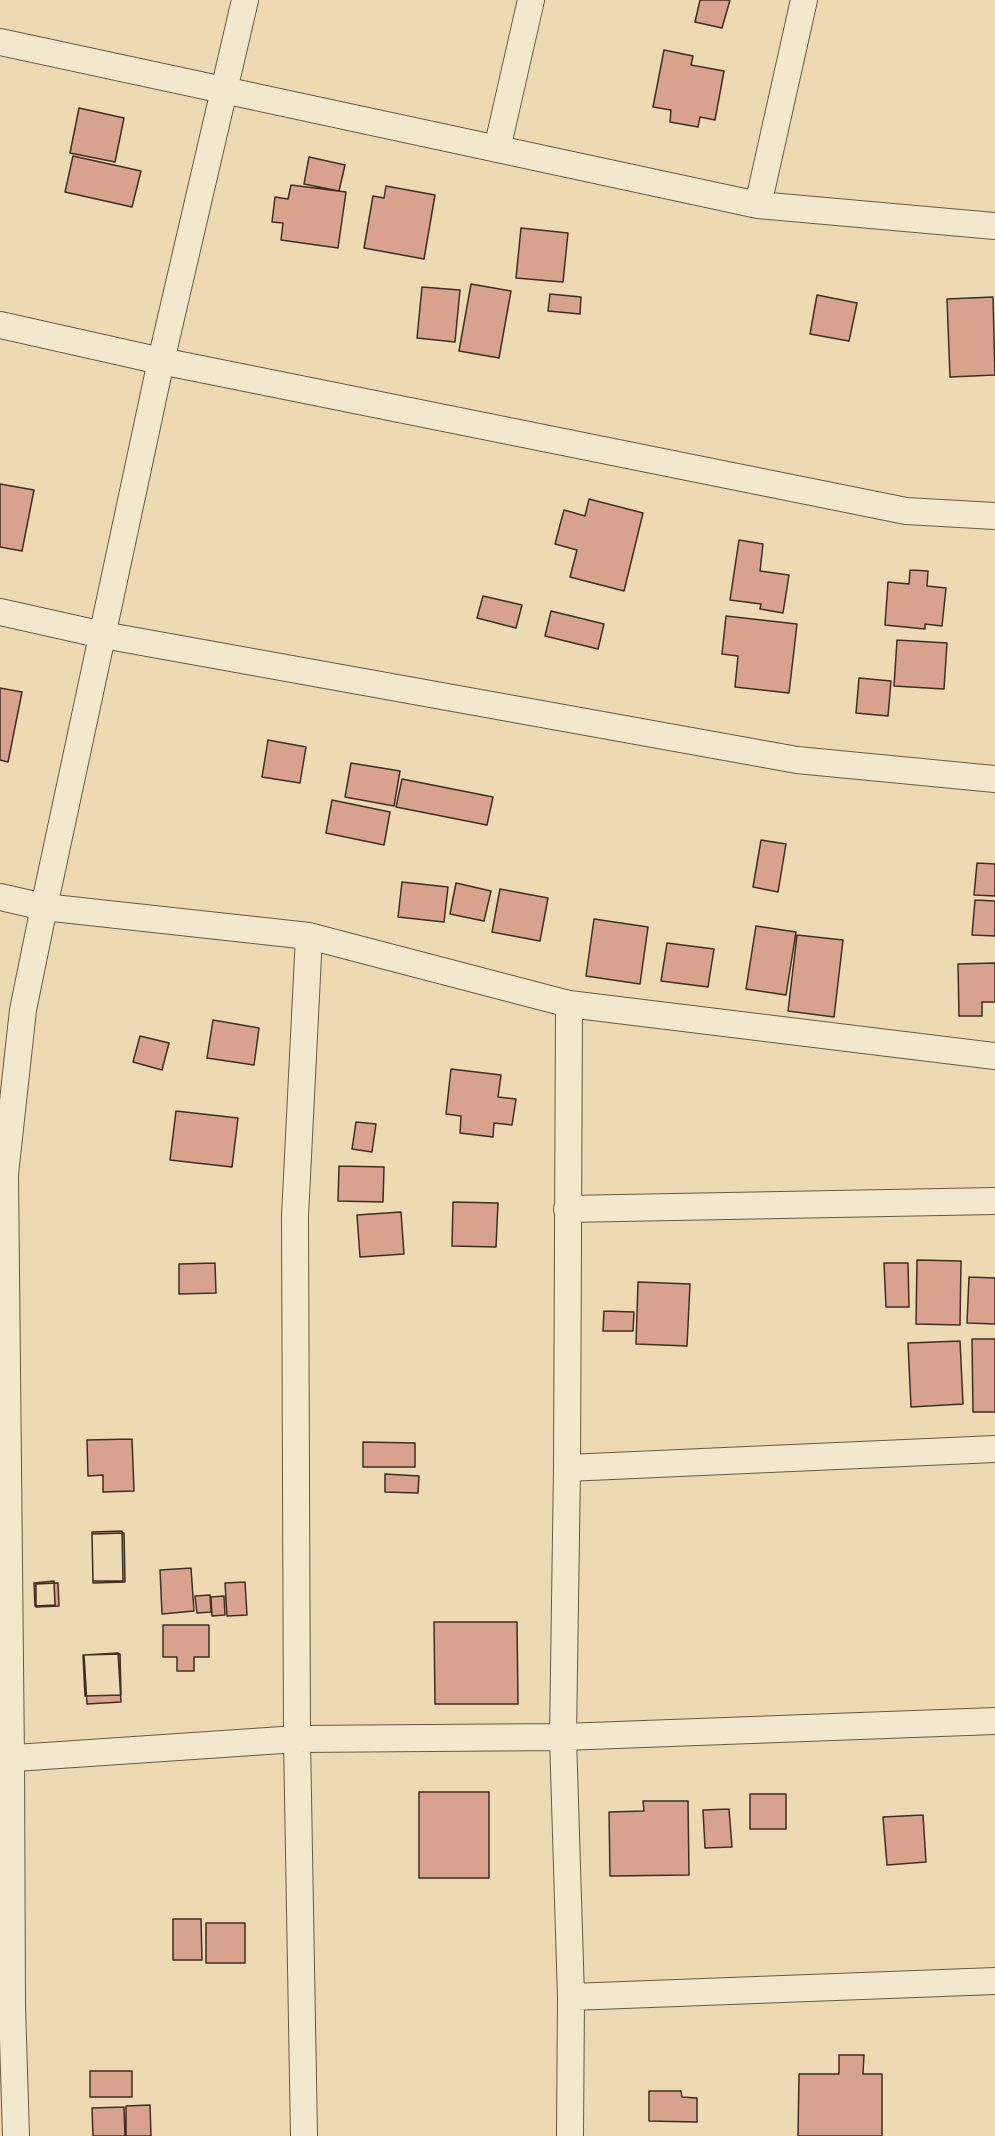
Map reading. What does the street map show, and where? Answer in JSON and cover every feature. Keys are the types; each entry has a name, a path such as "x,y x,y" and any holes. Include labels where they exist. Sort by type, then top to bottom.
{"street":[{"path":"16,2136 6,2006 3,1173 23,1010 44,907 161,361 245,0"},
{"path":"497,149 531,0"},
{"path":"758,204 804,0"},
{"path":"0,42 758,204 995,226"},
{"path":"0,326 161,361 906,511 995,516"},
{"path":"0,612 103,634 797,760 995,779"},
{"path":"0,897 44,907 309,936 569,1004 995,1056"},
{"path":"304,2136 297,1739 295,1216 309,936"},
{"path":"569,1004 567,1468 562,1737 571,1997 570,2136"},
{"path":"567,1209 995,1201"},
{"path":"567,1468 995,1449"},
{"path":"6,1759 297,1739 562,1737 995,1721"},
{"path":"571,1997 995,1981"}],"building":[{"path":"700,0 730,0 722,28 695,22"},
{"path":"664,50 693,56 691,65 724,71 715,120 700,117 698,127 670,122 671,110 653,107"},
{"path":"79,108 124,118 115,162 70,153"},
{"path":"73,156 141,171 132,207 65,192"},
{"path":"309,157 345,165 339,191 304,184"},
{"path":"291,185 346,192 338,248 281,240 283,223 272,222 275,197 288,199"},
{"path":"386,186 435,195 424,259 364,248 373,196 384,198"},
{"path":"521,228 568,233 563,282 516,278"},
{"path":"471,284 511,291 499,358 459,351"},
{"path":"422,287 460,290 455,342 417,338"},
{"path":"550,294 581,297 580,314 548,311"},
{"path":"817,295 857,303 849,341 810,334"},
{"path":"993,297 995,375 950,377 947,299"},
{"path":"0,484 34,490 22,551 0,547"},
{"path":"589,499 643,513 624,591 570,577 577,550 555,544 564,510 585,516"},
{"path":"739,540 763,544 760,571 789,575 783,613 760,609 761,604 730,600"},
{"path":"910,570 928,571 927,586 946,588 942,626 925,624 925,629 885,625 888,582 909,584"},
{"path":"483,596 522,605 516,628 477,618"},
{"path":"551,611 604,624 598,649 545,636"},
{"path":"726,616 797,624 789,693 735,687 738,656 722,654"},
{"path":"897,640 947,643 944,689 894,686"},
{"path":"859,678 891,681 888,716 856,713"},
{"path":"0,688 22,692 8,762 0,760"},
{"path":"268,740 306,747 300,783 262,777"},
{"path":"351,763 400,771 394,806 345,797"},
{"path":"402,779 493,797 487,825 396,807"},
{"path":"332,800 390,812 384,845 326,833"},
{"path":"761,840 786,844 778,892 753,887"},
{"path":"977,863 995,864 995,896 974,895"},
{"path":"402,882 448,887 444,922 398,917"},
{"path":"456,883 491,891 484,921 450,914"},
{"path":"500,889 548,898 540,941 492,932"},
{"path":"975,900 995,901 995,936 972,935"},
{"path":"594,919 648,927 640,984 586,976"},
{"path":"756,926 796,932 786,995 746,989"},
{"path":"797,935 843,940 834,1017 788,1011"},
{"path":"667,943 714,949 708,987 661,981"},
{"path":"995,963 995,1002 982,1002 982,1016 959,1016 958,964"},
{"path":"213,1020 259,1028 254,1065 207,1058"},
{"path":"140,1036 169,1043 162,1070 133,1062"},
{"path":"451,1069 501,1075 498,1097 516,1099 512,1125 494,1123 493,1137 460,1133 461,1116 446,1114"},
{"path":"176,1111 238,1118 232,1167 170,1160"},
{"path":"356,1122 376,1124 372,1152 352,1149"},
{"path":"339,1166 384,1167 383,1202 338,1201"},
{"path":"453,1202 498,1203 496,1247 452,1246"},
{"path":"401,1212 404,1254 360,1257 357,1215"},
{"path":"917,1260 961,1261 960,1325 916,1324"},
{"path":"215,1263 216,1293 179,1294 179,1264"},
{"path":"884,1263 908,1263 909,1307 886,1307"},
{"path":"969,1277 995,1278 995,1324 967,1323"},
{"path":"638,1282 690,1284 687,1346 636,1344"},
{"path":"604,1311 634,1312 633,1331 603,1331"},
{"path":"972,1339 995,1339 995,1412 973,1412"},
{"path":"960,1341 963,1404 911,1407 908,1343"},
{"path":"132,1439 134,1491 103,1492 103,1475 88,1476 87,1440"},
{"path":"363,1442 415,1443 415,1467 363,1467"},
{"path":"385,1474 419,1476 418,1493 385,1492"},
{"path":"122,1531 123,1581 93,1581 92,1532"},
{"path":"124,1533 125,1582 93,1583 92,1534"},
{"path":"191,1568 194,1611 162,1614 160,1570"},
{"path":"54,1581 55,1605 35,1606 34,1583"},
{"path":"245,1582 247,1615 227,1616 225,1583"},
{"path":"58,1583 59,1606 36,1607 36,1584"},
{"path":"210,1595 211,1612 197,1613 195,1596"},
{"path":"224,1596 225,1615 212,1616 211,1597"},
{"path":"434,1622 517,1622 518,1704 435,1704"},
{"path":"163,1625 209,1625 209,1657 194,1657 194,1671 177,1671 177,1657 163,1657"},
{"path":"118,1653 121,1702 87,1704 84,1655"},
{"path":"120,1654 121,1695 85,1696 83,1655"},
{"path":"419,1792 489,1792 489,1878 419,1878"},
{"path":"750,1794 786,1794 786,1829 750,1829"},
{"path":"643,1801 688,1801 689,1875 610,1876 609,1812 644,1811"},
{"path":"729,1809 732,1847 705,1848 703,1810"},
{"path":"923,1815 926,1862 887,1865 883,1817"},
{"path":"173,1919 201,1919 202,1960 173,1960"},
{"path":"206,1923 245,1923 245,1963 206,1963"},
{"path":"839,2055 864,2055 863,2074 882,2074 882,2136 798,2136 799,2074 839,2074"},
{"path":"90,2071 132,2071 132,2097 90,2097"},
{"path":"649,2091 681,2091 682,2097 697,2098 697,2122 649,2121"},
{"path":"150,2105 151,2136 126,2136 126,2106"},
{"path":"124,2107 125,2136 93,2136 92,2108"}]}
